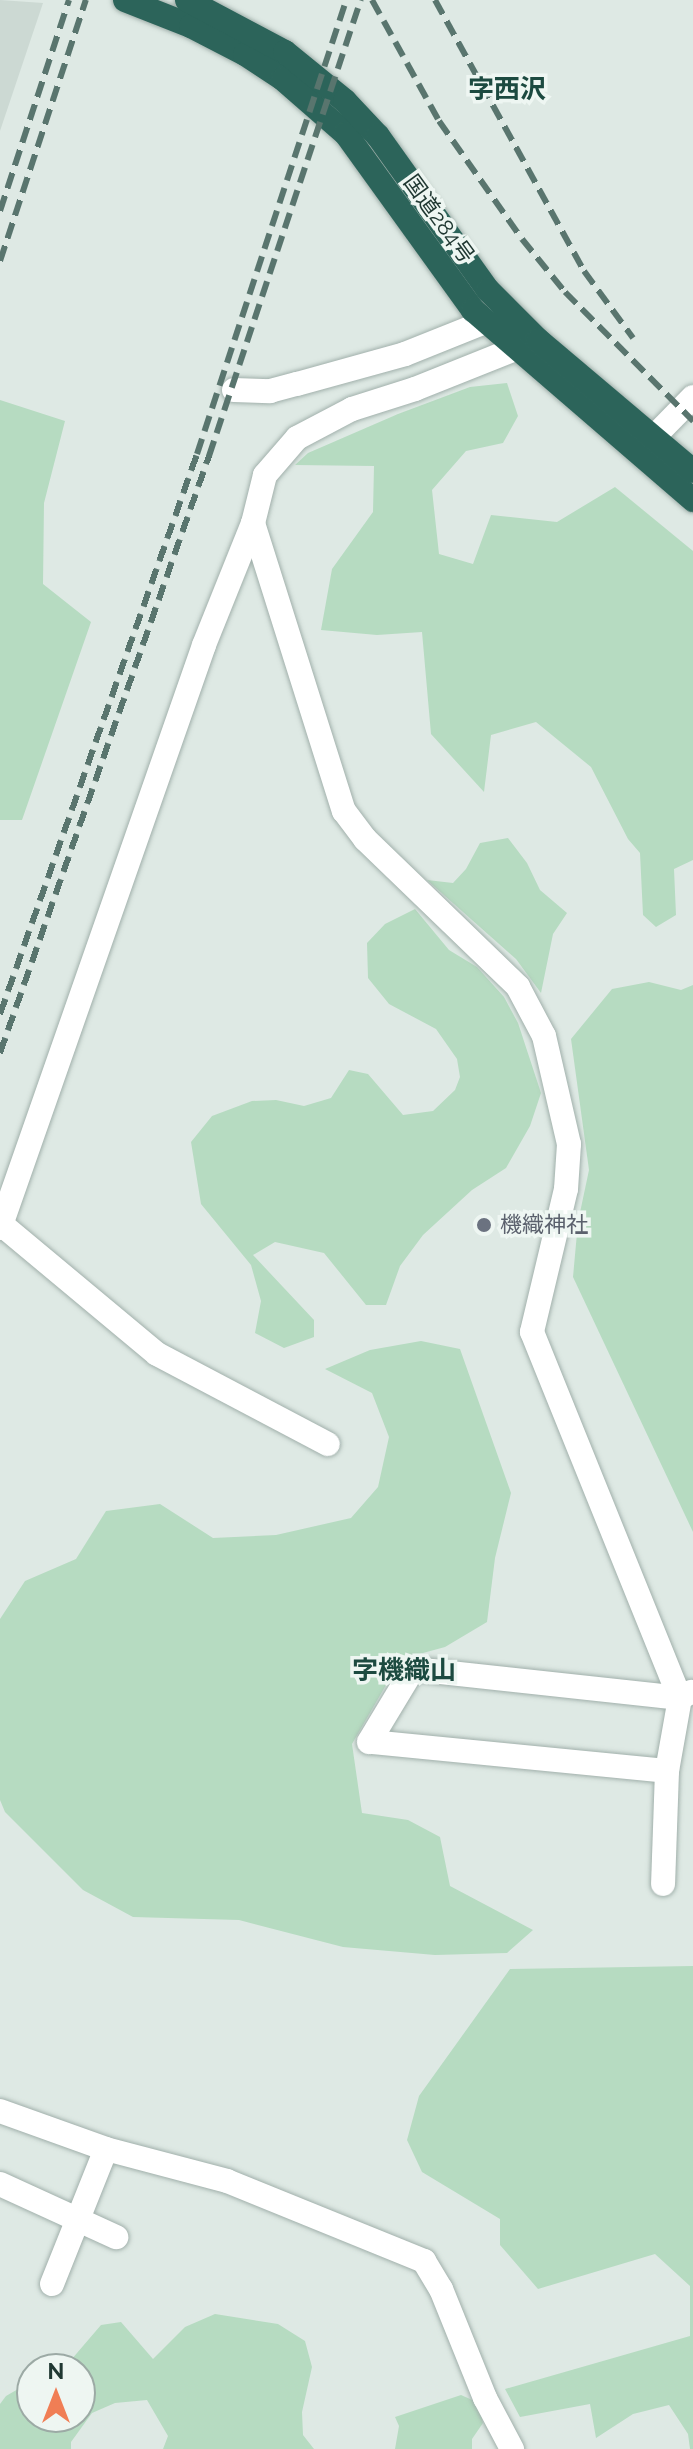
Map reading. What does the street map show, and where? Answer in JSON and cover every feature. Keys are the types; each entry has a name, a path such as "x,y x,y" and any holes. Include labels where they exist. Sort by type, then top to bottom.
{"highway":[{"name":"国道284号","path":"125,0 191,26 245,54 283,79 346,134 485,322 594,411 693,471"},
{"name":"国道284号","path":"187,0 285,52 345,101 378,136 488,290 646,445 693,500"}],"street":[{"path":"234,390 270,391 405,354 511,312"},
{"path":"328,1444 157,1354 1,1226 204,645 253,523 265,475 297,438 352,409 538,340"},
{"path":"646,445 693,397"},
{"path":"253,523 344,811 365,839 518,987 544,1036 569,1144 566,1189 532,1332 686,1694 667,1771 663,1884"},
{"path":"667,1771 369,1742 413,1669 686,1694"},
{"path":"0,2111 106,2149 227,2181 424,2261 441,2289 485,2398 512,2449"},
{"path":"52,2284 106,2149"},
{"path":"0,2184 116,2237"}],"shaded area":[{"path":"0,0 43,3 0,131"}],"green space":[{"path":"507,383 518,416 503,443 466,451 432,490 439,554 473,564 491,515 557,522 615,487 693,551 693,860 674,869 676,915 656,927 643,915 640,853 628,839 591,767 536,722 491,735 484,792 431,734 422,632 377,635 321,630 332,569 373,512 374,466 295,465 308,453 398,414 470,387"},
{"path":"0,400 65,421 44,503 43,584 91,622 22,820 0,820"},
{"path":"508,838 527,863 540,890 567,913 553,934 541,993 516,959 427,880 453,883 466,869 480,843"},
{"path":"415,909 449,950 477,967 504,997 518,1023 541,1093 530,1126 506,1168 472,1190 423,1235 400,1266 386,1305 366,1305 324,1253 275,1242 253,1255 314,1320 314,1337 284,1348 255,1333 261,1301 251,1265 201,1204 191,1142 212,1116 252,1101 276,1100 304,1106 331,1098 349,1070 368,1074 403,1115 433,1111 455,1090 460,1077 457,1059 436,1029 389,1004 368,978 367,943 385,924"},
{"path":"649,982 681,990 693,985 693,1532 573,1277 578,1222 589,1170 571,1039 612,989"},
{"path":"421,1341 460,1349 511,1493 495,1558 487,1622 445,1647 401,1659 352,1744 362,1813 408,1820 440,1837 450,1886 533,1930 507,1953 435,1955 343,1947 239,1920 133,1917 83,1890 5,1812 0,1800 0,1619 25,1581 76,1559 106,1511 160,1504 213,1538 276,1535 351,1518 378,1487 389,1437 372,1393 325,1369 370,1350"},
{"path":"693,1966 693,2449 690,2449 688,2434 669,2405 633,2414 596,2438 590,2404 520,2417 505,2389 690,2336 690,2286 655,2254 538,2289 500,2245 500,2219 422,2172 407,2140 419,2096 510,1969"},
{"path":"215,2314 278,2324 305,2341 312,2367 302,2412 303,2435 314,2449 163,2449 168,2436 147,2400 115,2403 96,2411 96,2353 77,2353 101,2325 121,2322 153,2359 185,2327"},
{"path":"16,2390 16,2433 78,2433 71,2442 71,2449 0,2449 0,2404"},
{"path":"461,2395 479,2403 483,2423 472,2439 472,2449 395,2449 399,2426 395,2417"}],"railway":[{"path":"0,211 69,0"},
{"path":"0,261 86,0"},
{"path":"0,1014 197,454 346,0"},
{"path":"0,1053 209,456 361,0"},
{"path":"372,0 439,121 522,239 565,292 693,421"},
{"path":"435,0 584,271 633,338"}],"place":[{"name":"機織神社","path":"484,1225"}],"district":[{"name":"字西沢","path":"507,90"},
{"name":"字機織山","path":"404,1671"}]}
